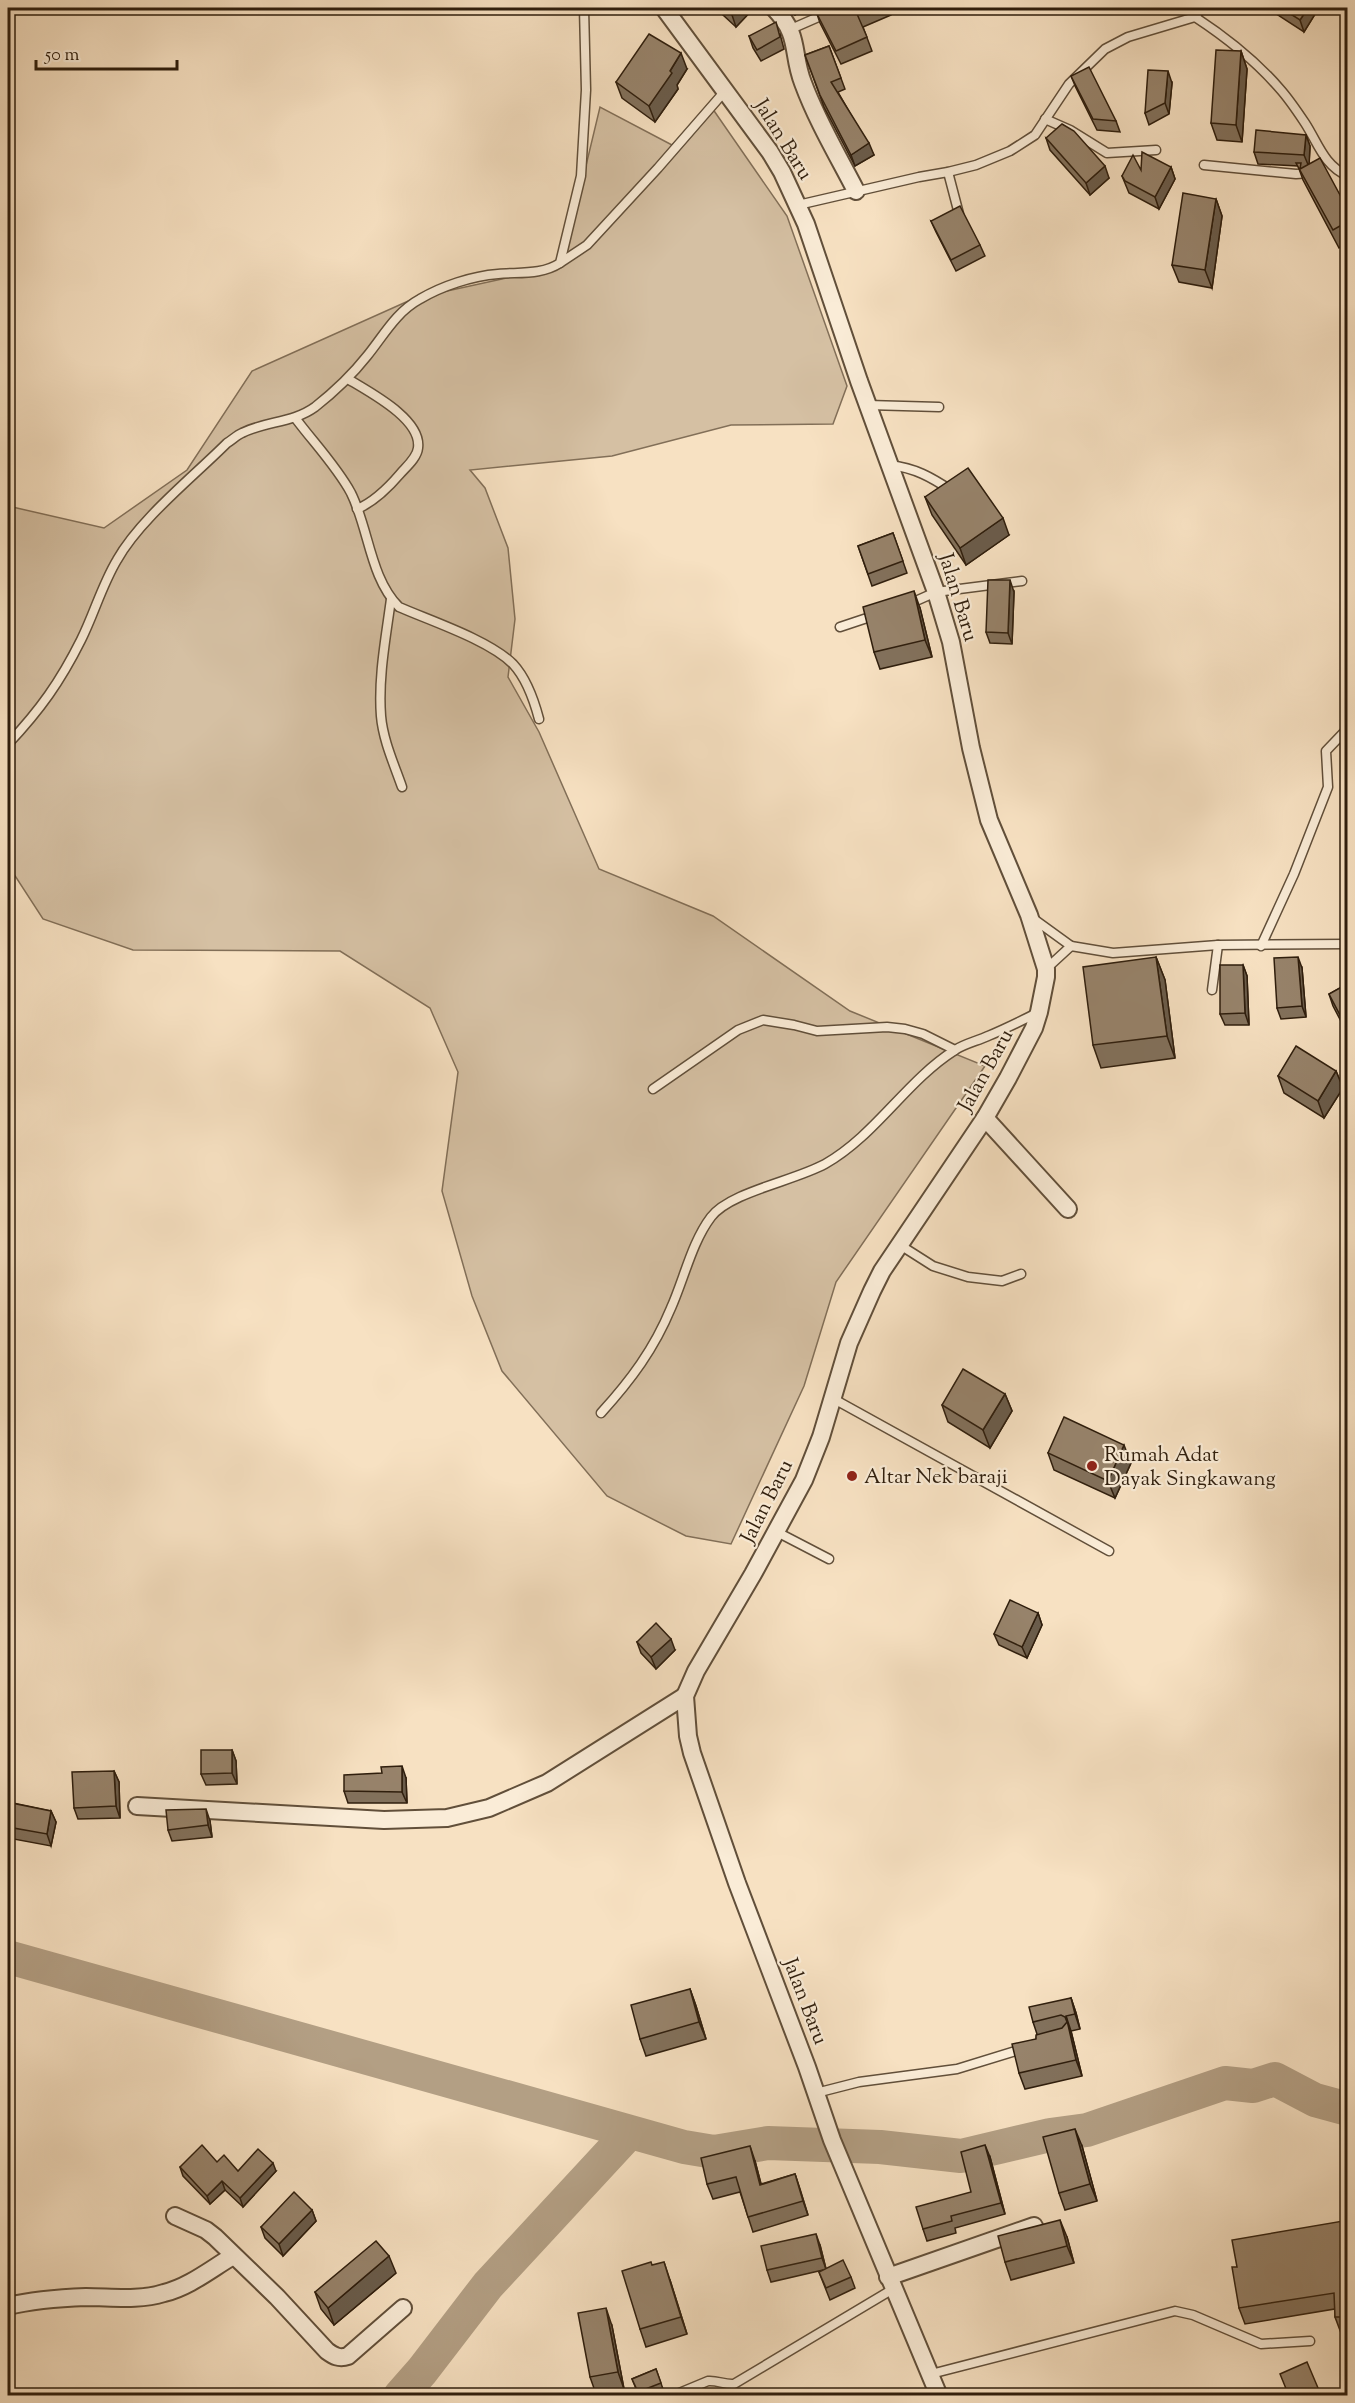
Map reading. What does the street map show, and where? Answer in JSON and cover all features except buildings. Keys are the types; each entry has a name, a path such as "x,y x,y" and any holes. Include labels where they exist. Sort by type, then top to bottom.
{"street":[{"name":"Jalan Baru","path":"664,8 770,152 798,205 936,592 953,653 971,748 989,820 1029,915 1046,969 1040,1012 1025,1046 985,1118 882,1271 861,1314 821,1437 804,1480 777,1532 703,1657 686,1695 688,1736 692,1753 738,1883 835,2146 939,2396"},
{"path":"774,8 791,29 803,85 856,191"},
{"path":"985,1118 1068,1209"},
{"path":"137,1806 384,1820 447,1818 489,1808 547,1783 686,1695"},
{"path":"174,2216 206,2230 277,2297 327,2351 335,2356 342,2358 348,2356 403,2308"},
{"path":"891,2283 1034,2226"},
{"path":"8,2306 30,2301 84,2297 139,2299 166,2293 188,2283 233,2256"}],"lane":[{"path":"561,263 581,176 586,90 584,8"},
{"path":"791,29 839,8"},
{"path":"798,205 976,165 1010,151 1035,135 1069,84 1105,49 1128,37 1195,17 1201,8"},
{"path":"1195,17 1238,47 1263,69 1289,100 1330,164 1347,176"},
{"path":"8,744 36,715 49,697 81,639 117,560 143,526 227,443 242,433 283,420 296,419 313,408 348,379 396,317 419,299 449,286 476,278 551,270 587,246 725,91"},
{"path":"1045,119 1070,130 1107,153 1156,150"},
{"path":"1204,165 1296,174 1315,173 1330,164"},
{"path":"948,172 959,214"},
{"path":"348,379 383,401 410,422 417,436 418,448 414,458 391,484 368,505 357,509"},
{"path":"868,405 939,407"},
{"path":"296,419 345,484 357,509 380,576 392,599 399,607 482,644 505,657 524,680 539,719"},
{"path":"890,465 911,468 952,491"},
{"path":"900,607 936,592 1022,581"},
{"path":"392,599 383,661 381,716 385,740 402,787"},
{"path":"840,627 890,610"},
{"path":"1261,946 1294,874 1328,787 1326,751 1347,728"},
{"path":"1029,915 1071,946 1113,953 1218,945 1347,944"},
{"path":"1212,990 1218,945"},
{"path":"1046,969 1071,946"},
{"path":"601,1413 633,1377 654,1345 699,1239 710,1218 718,1209 730,1200 805,1174 827,1163 861,1138 926,1074 955,1050 1040,1012"},
{"path":"653,1089 738,1030 763,1020 817,1031 887,1027 905,1029 923,1034 955,1050"},
{"path":"900,1245 933,1266 968,1277 1002,1281 1021,1274"},
{"path":"832,1398 1109,1551"},
{"path":"777,1532 830,1559"},
{"path":"816,2093 859,2082 957,2069 1035,2045"},
{"path":"672,2396 708,2381 714,2380 725,2385 734,2384 891,2283"},
{"path":"931,2374 1175,2311 1193,2315 1261,2344 1310,2341"}],"shaded area":[{"path":"710,105 787,216 847,386 833,424 731,425 612,456 470,470 485,488 508,548 515,619 508,677 539,732 599,869 713,916 850,1011 985,1066 836,1282 804,1386 731,1544 686,1536 607,1496 502,1371 472,1296 442,1191 458,1072 430,1008 340,951 133,950 43,919 8,865 8,506 104,528 187,470 252,371 415,298 562,266 600,107 672,145"}],"waterway":[{"path":"8,1957 684,2147 714,2152 768,2143 880,2147 961,2156 1050,2135 1087,2130 1225,2083 1253,2086 1275,2079 1315,2100 1348,2109"},
{"path":"400,2396 488,2285 626,2136"}],"place":[{"name":"Rumah Adat Dayak Singkawang","path":"1092,1466"},
{"name":"Altar Nek baraji","path":"852,1476"}]}
